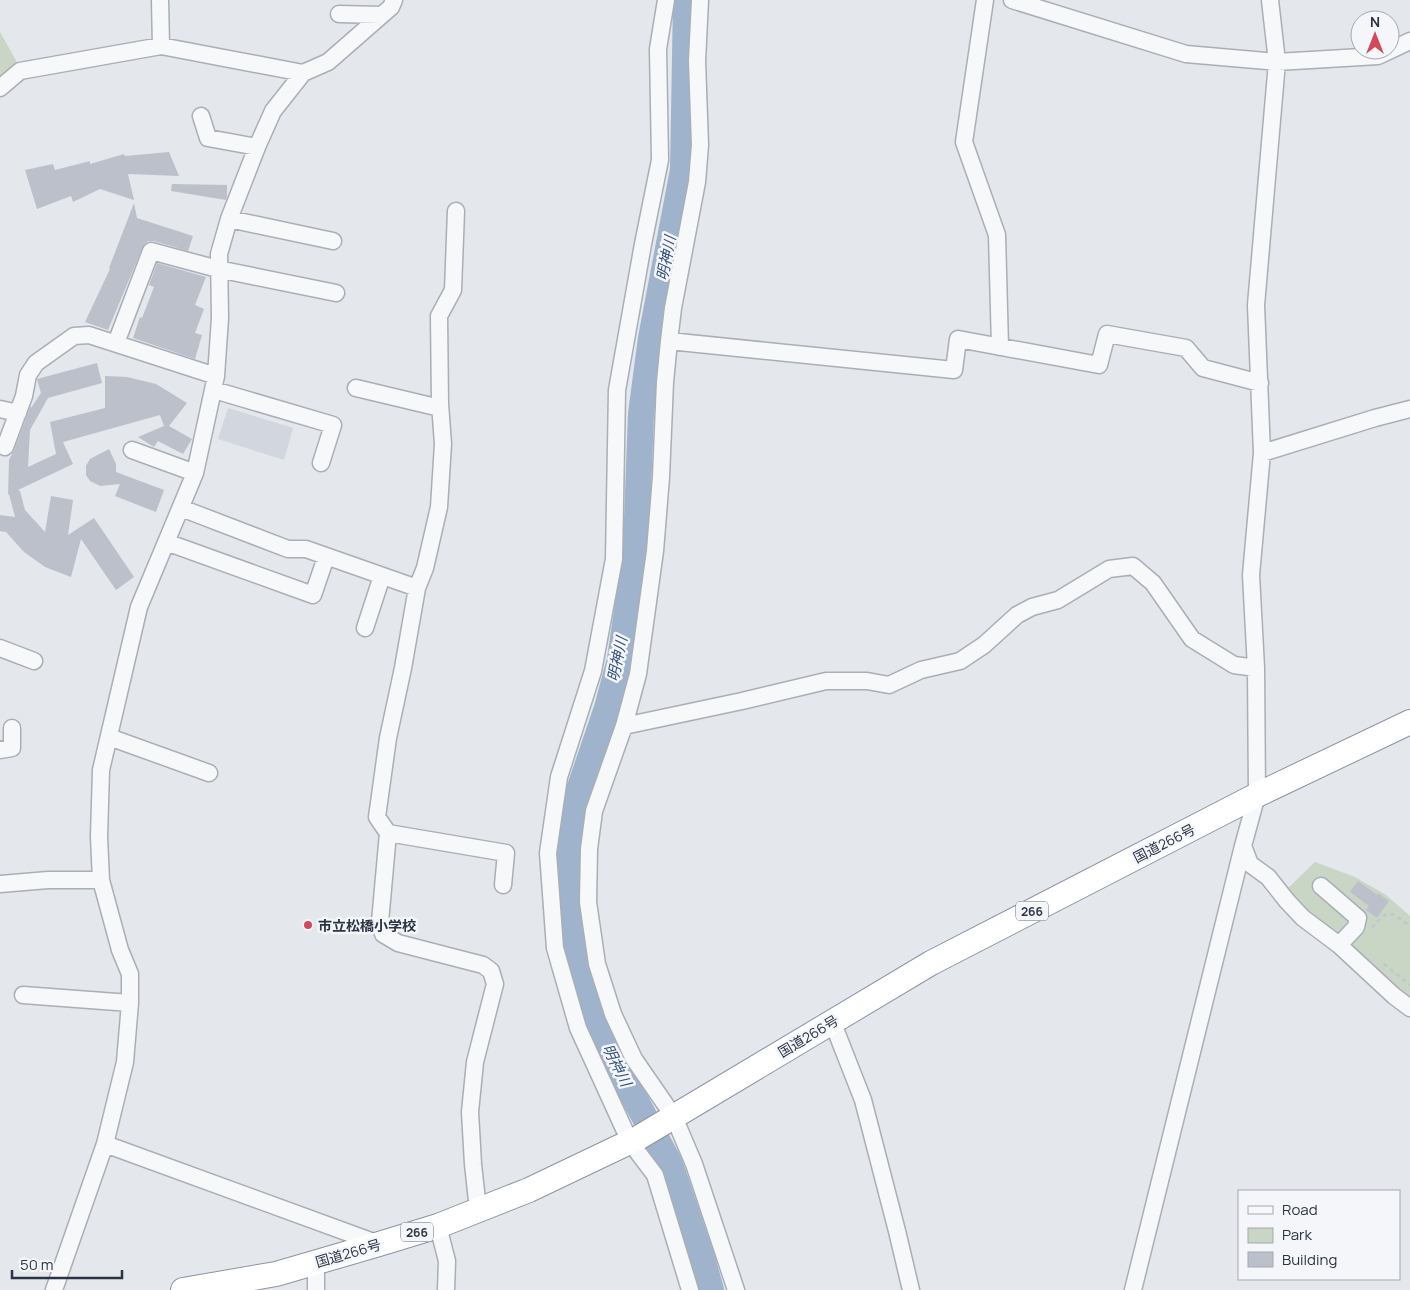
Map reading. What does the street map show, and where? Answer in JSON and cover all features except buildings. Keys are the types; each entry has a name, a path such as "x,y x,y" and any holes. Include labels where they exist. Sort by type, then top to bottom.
{"highway":[{"name":"国道266号","path":"183,1290 276,1274 438,1226 529,1190 634,1140 931,963 1257,795 1410,722"}],"street":[{"path":"160,0 161,46"},
{"path":"54,1290 105,1144 125,1062 130,1003 130,974 120,950 101,880 99,837 101,770 139,607 195,473 215,383 220,318 219,254 229,219 257,147 274,111 303,73 328,62 391,7 394,0"},
{"path":"666,0 658,49 660,160 617,390 614,559 593,671 559,777 548,853 555,948 578,1028 634,1140 655,1175 690,1290"},
{"path":"700,0 696,61 700,145 697,182 673,308 669,341 655,551 638,674 624,726 594,811 589,849 588,902 597,964 613,1014 634,1059 694,1164 736,1290"},
{"path":"986,0 964,142 998,235 1000,347"},
{"path":"1012,0 1186,54 1277,62 1378,56 1410,41"},
{"path":"1133,1290 1257,795 1256,668 1251,575 1262,453 1256,305 1277,62 1270,0"},
{"path":"338,14 382,15"},
{"path":"0,88 20,71 161,46 303,73"},
{"path":"201,116 208,138 257,147"},
{"path":"456,211 453,290 439,316 440,408 443,444 439,507 425,568 417,588 380,788 377,817 388,833 380,922 383,934 398,943 483,965 491,971 495,984 475,1062 470,1112 478,1210"},
{"path":"229,219 333,241"},
{"path":"116,343 151,251 218,269 336,293"},
{"path":"5,447 24,396 28,375 36,362 74,336 89,334 215,383 333,424 321,462"},
{"path":"669,341 954,370 958,339 1099,365 1107,334 1186,348 1203,368 1260,383"},
{"path":"356,388 440,408"},
{"path":"0,409 18,413"},
{"path":"1262,453 1410,409"},
{"path":"132,450 195,473"},
{"path":"181,508 288,549 306,549 417,588"},
{"path":"166,542 313,595 326,557"},
{"path":"624,726 826,681 866,681 889,685 921,670 960,661 984,645 1017,615 1032,607 1058,600 1110,569 1132,566 1153,584 1192,639 1234,664 1256,668"},
{"path":"366,628 382,576"},
{"path":"0,648 34,661"},
{"path":"0,750 12,748 12,728"},
{"path":"109,737 209,773"},
{"path":"388,833 506,853 503,884"},
{"path":"1243,846 1250,864 1268,877 1286,901 1303,918 1339,945 1394,996 1410,1008"},
{"path":"0,884 48,880 101,880"},
{"path":"1321,886 1358,918 1356,927 1339,945"},
{"path":"23,994 130,1003"},
{"path":"832,1021 863,1100 898,1231 911,1290"},
{"path":"105,1144 379,1244"},
{"path":"438,1226 447,1260 446,1290"},
{"path":"316,1262 316,1290"}],"path":[{"path":"1370,930 1383,914 1388,913 1393,914 1410,926"},
{"path":"1379,960 1410,985"}],"shaded area":[{"path":"228,408 293,428 284,460 218,439"}],"green space":[{"path":"0,32 18,64 0,79"},
{"path":"1315,862 1355,877 1386,895 1410,916 1410,998 1384,979 1306,913 1288,888"}],"waterway":[{"name":"明神川","path":"686,0 683,170 651,338 641,414 636,545 627,611 620,659 607,708 578,793 568,855 573,929 579,965 590,1004 611,1055 670,1164 711,1290"}],"place":[{"name":"市立松橋小学校","path":"308,925"}]}
